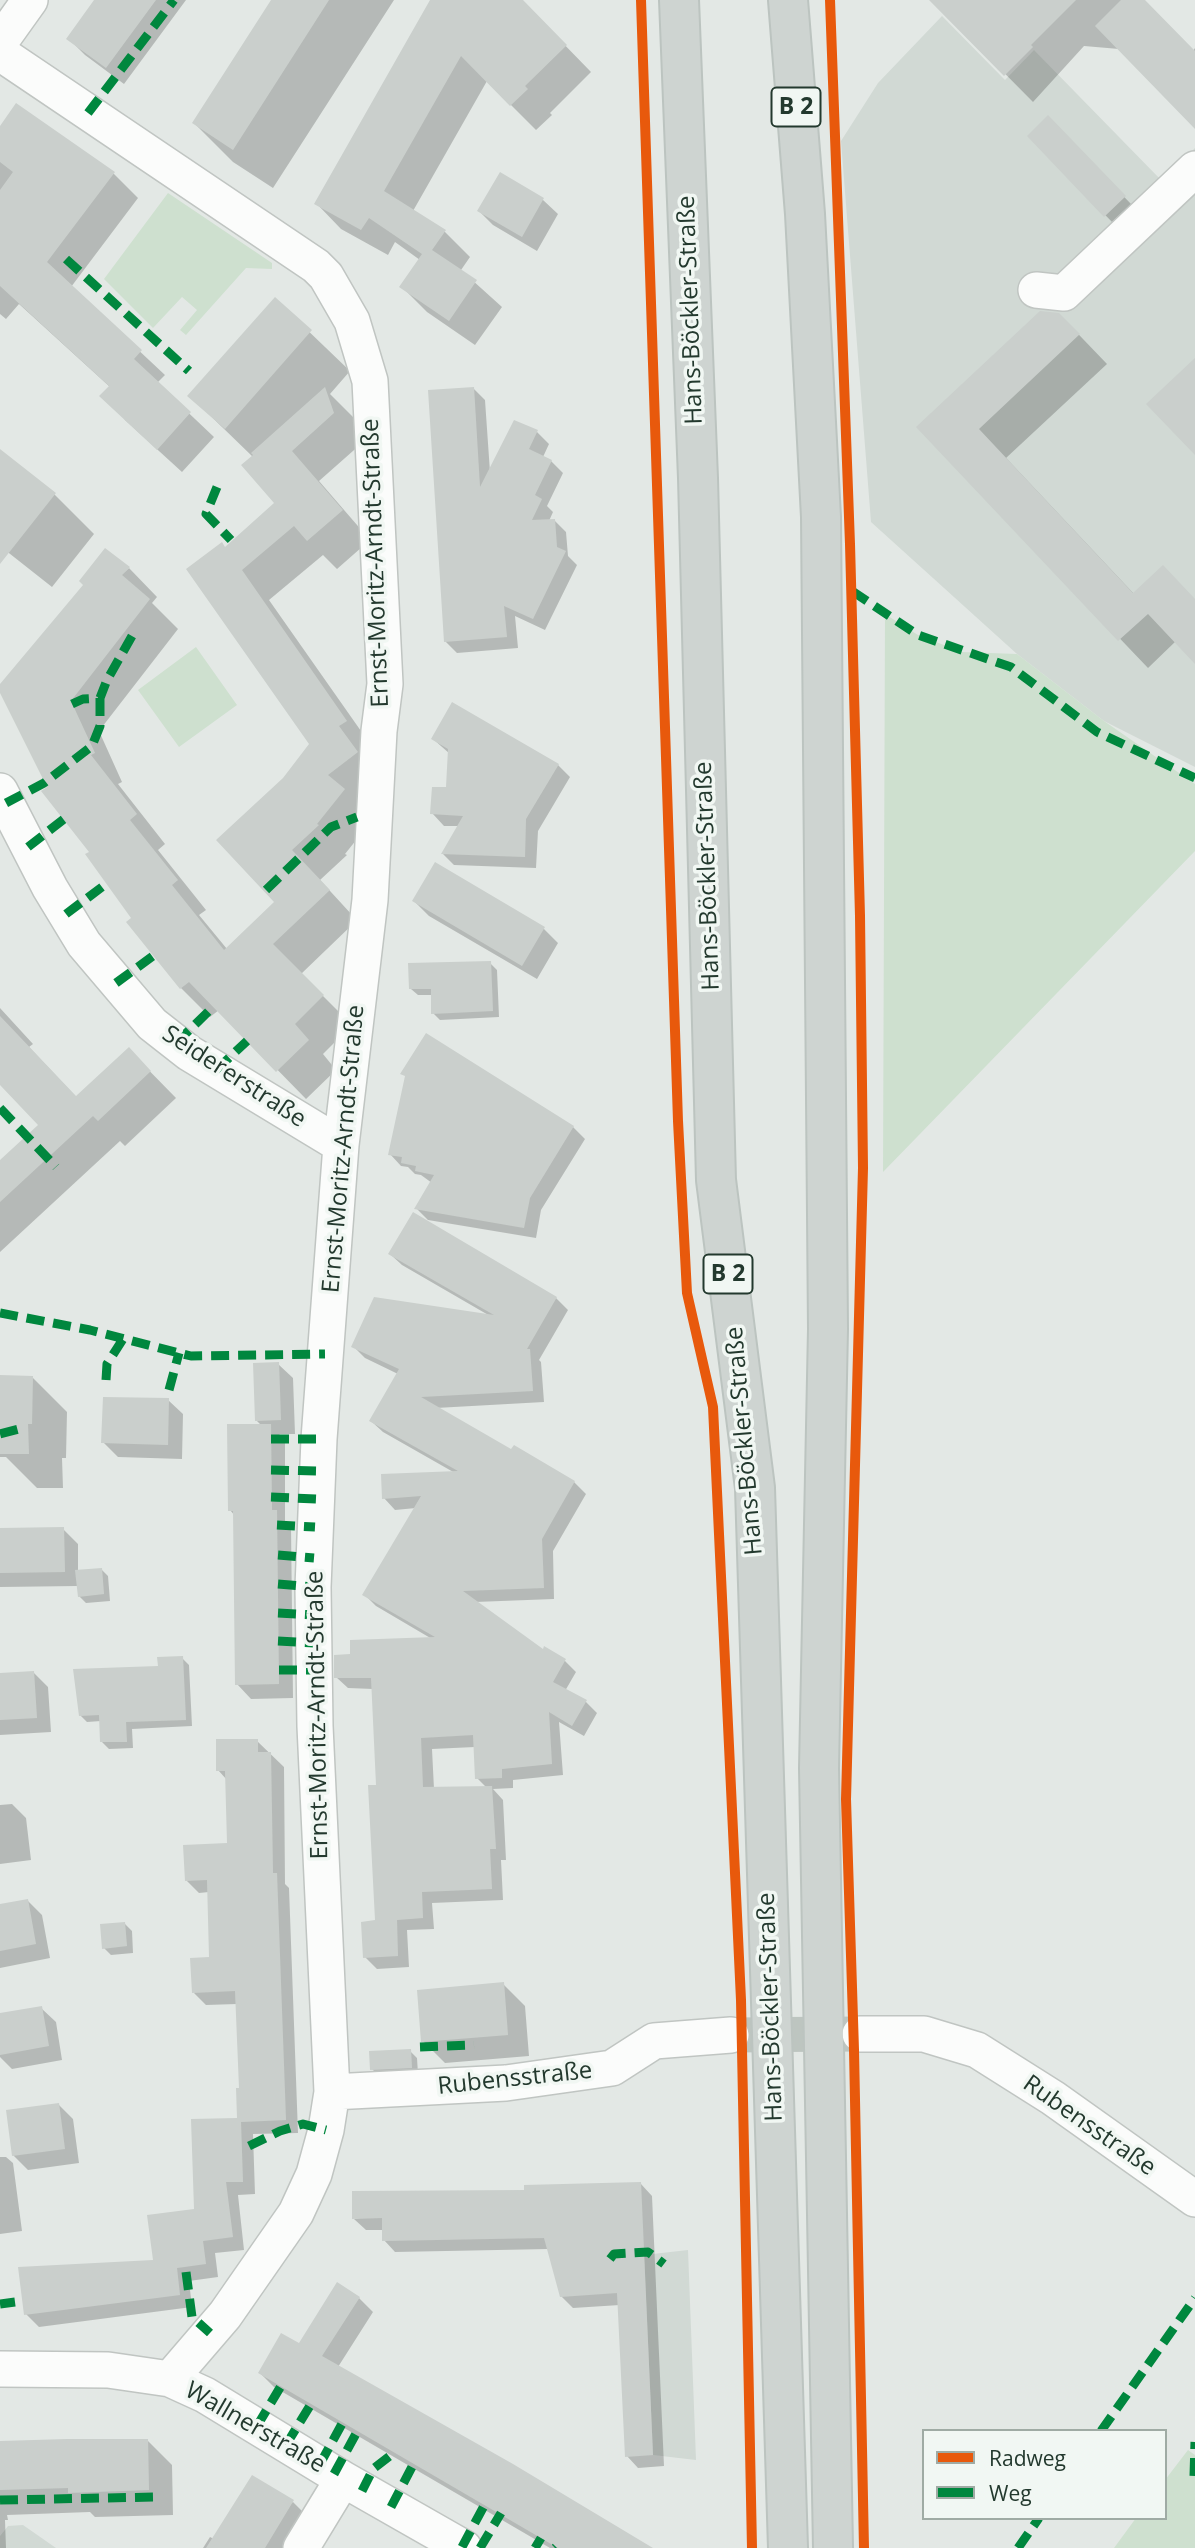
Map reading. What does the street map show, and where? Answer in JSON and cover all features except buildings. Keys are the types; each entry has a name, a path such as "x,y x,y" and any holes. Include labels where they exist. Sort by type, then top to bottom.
{"main road":[{"name":"Hans-Böckler-Straße","path":"679,0 698,478 716,1180 755,1488 788,2548"},
{"name":"Hans-Böckler-Straße","path":"788,0 804,214 821,517 828,1329 819,1768 832,2548"}],"street":[{"path":"0,42 30,0"},
{"name":"Ernst-Moritz-Arndt-Straße","path":"0,53 316,266 326,276 354,328 370,381 384,684 370,900 341,1145 319,1427 313,1587 316,1736 332,2092 326,2130 314,2174 296,2213 225,2315 170,2379"},
{"path":"1036,290 1064,293 1107,239 1195,169"},
{"name":"Seidererstraße","path":"0,791 50,888 84,944 152,1024 189,1053 341,1145"},
{"name":"Rubensstraße","path":"860,2034 924,2034 976,2050 1053,2098 1156,2174 1195,2199"},
{"name":"Rubensstraße","path":"332,2092 506,2083 612,2068 654,2041 731,2035"},
{"name":"Wallnerstraße","path":"0,2369 108,2370 170,2379 205,2395 343,2479 464,2548"},
{"name":"Wallnerstraße","path":"301,2548 343,2479"}],"shaded area":[{"path":"942,16 1005,80 1034,50 1162,181 1195,148 1195,767 1104,721 1017,654 871,522 841,141 878,83"},
{"path":"688,2250 696,2460 653,2455 644,2255"},
{"path":"23,2525 56,2548 0,2548 0,2536 8,2526"}],"green space":[{"path":"168,193 272,263 272,269 246,268 186,335 180,330 197,310 182,297 153,328 104,279"},
{"path":"885,614 918,635 962,652 1017,654 1104,721 1195,784 1195,851 883,1172"},
{"path":"196,647 237,705 179,747 138,690"},
{"path":"1188,2450 1195,2455 1195,2548 1114,2548 1135,2520 1167,2520 1167,2477"}],"tunnel":[{"path":"731,2035 853,2034"}],"marked path":[{"path":"88,113 174,0"},
{"path":"66,259 189,371"},
{"path":"217,487 206,514 231,540"},
{"path":"852,591 918,635 1011,667 1097,732 1195,778"},
{"path":"72,704 83,699 100,698 132,636 126,631"},
{"path":"6,803 44,783 92,746 100,726 100,698"},
{"path":"266,890 331,827 357,817"},
{"path":"28,847 64,819"},
{"path":"66,914 106,884"},
{"path":"116,983 153,956"},
{"path":"176,1043 214,1006"},
{"path":"216,1070 247,1041"},
{"path":"0,1108 56,1167"},
{"path":"0,1313 90,1330 191,1356 325,1354"},
{"path":"106,1380 107,1364 123,1339"},
{"path":"169,1390 179,1353"},
{"path":"0,1434 23,1428"},
{"path":"271,1439 319,1439"},
{"path":"271,1470 317,1471"},
{"path":"271,1497 316,1499"},
{"path":"277,1525 315,1527"},
{"path":"278,1555 314,1558"},
{"path":"278,1584 313,1587"},
{"path":"278,1613 314,1615"},
{"path":"278,1641 314,1643"},
{"path":"279,1670 314,1670"},
{"path":"420,2047 474,2045"},
{"path":"249,2146 280,2131 303,2124 326,2130"},
{"path":"610,2259 614,2254 648,2252 664,2264"},
{"path":"186,2272 192,2317 210,2333"},
{"path":"1102,2429 1195,2298"},
{"path":"0,2304 15,2302"},
{"path":"257,2426 281,2386"},
{"path":"286,2445 311,2404"},
{"path":"320,2464 343,2422"},
{"path":"334,2474 358,2430"},
{"path":"1194,2476 1195,2442"},
{"path":"362,2491 373,2469 395,2452"},
{"path":"391,2507 414,2463"},
{"path":"0,2500 156,2497"},
{"path":"462,2547 485,2504"},
{"path":"480,2548 501,2513"},
{"path":"1018,2548 1038,2520"},
{"path":"535,2548 541,2538"}],"cycle path":[{"path":"641,0 678,1121 687,1293 713,1407 741,2000 752,2548"},
{"path":"830,0 850,544 860,916 863,1168 846,1799 864,2548"}]}
